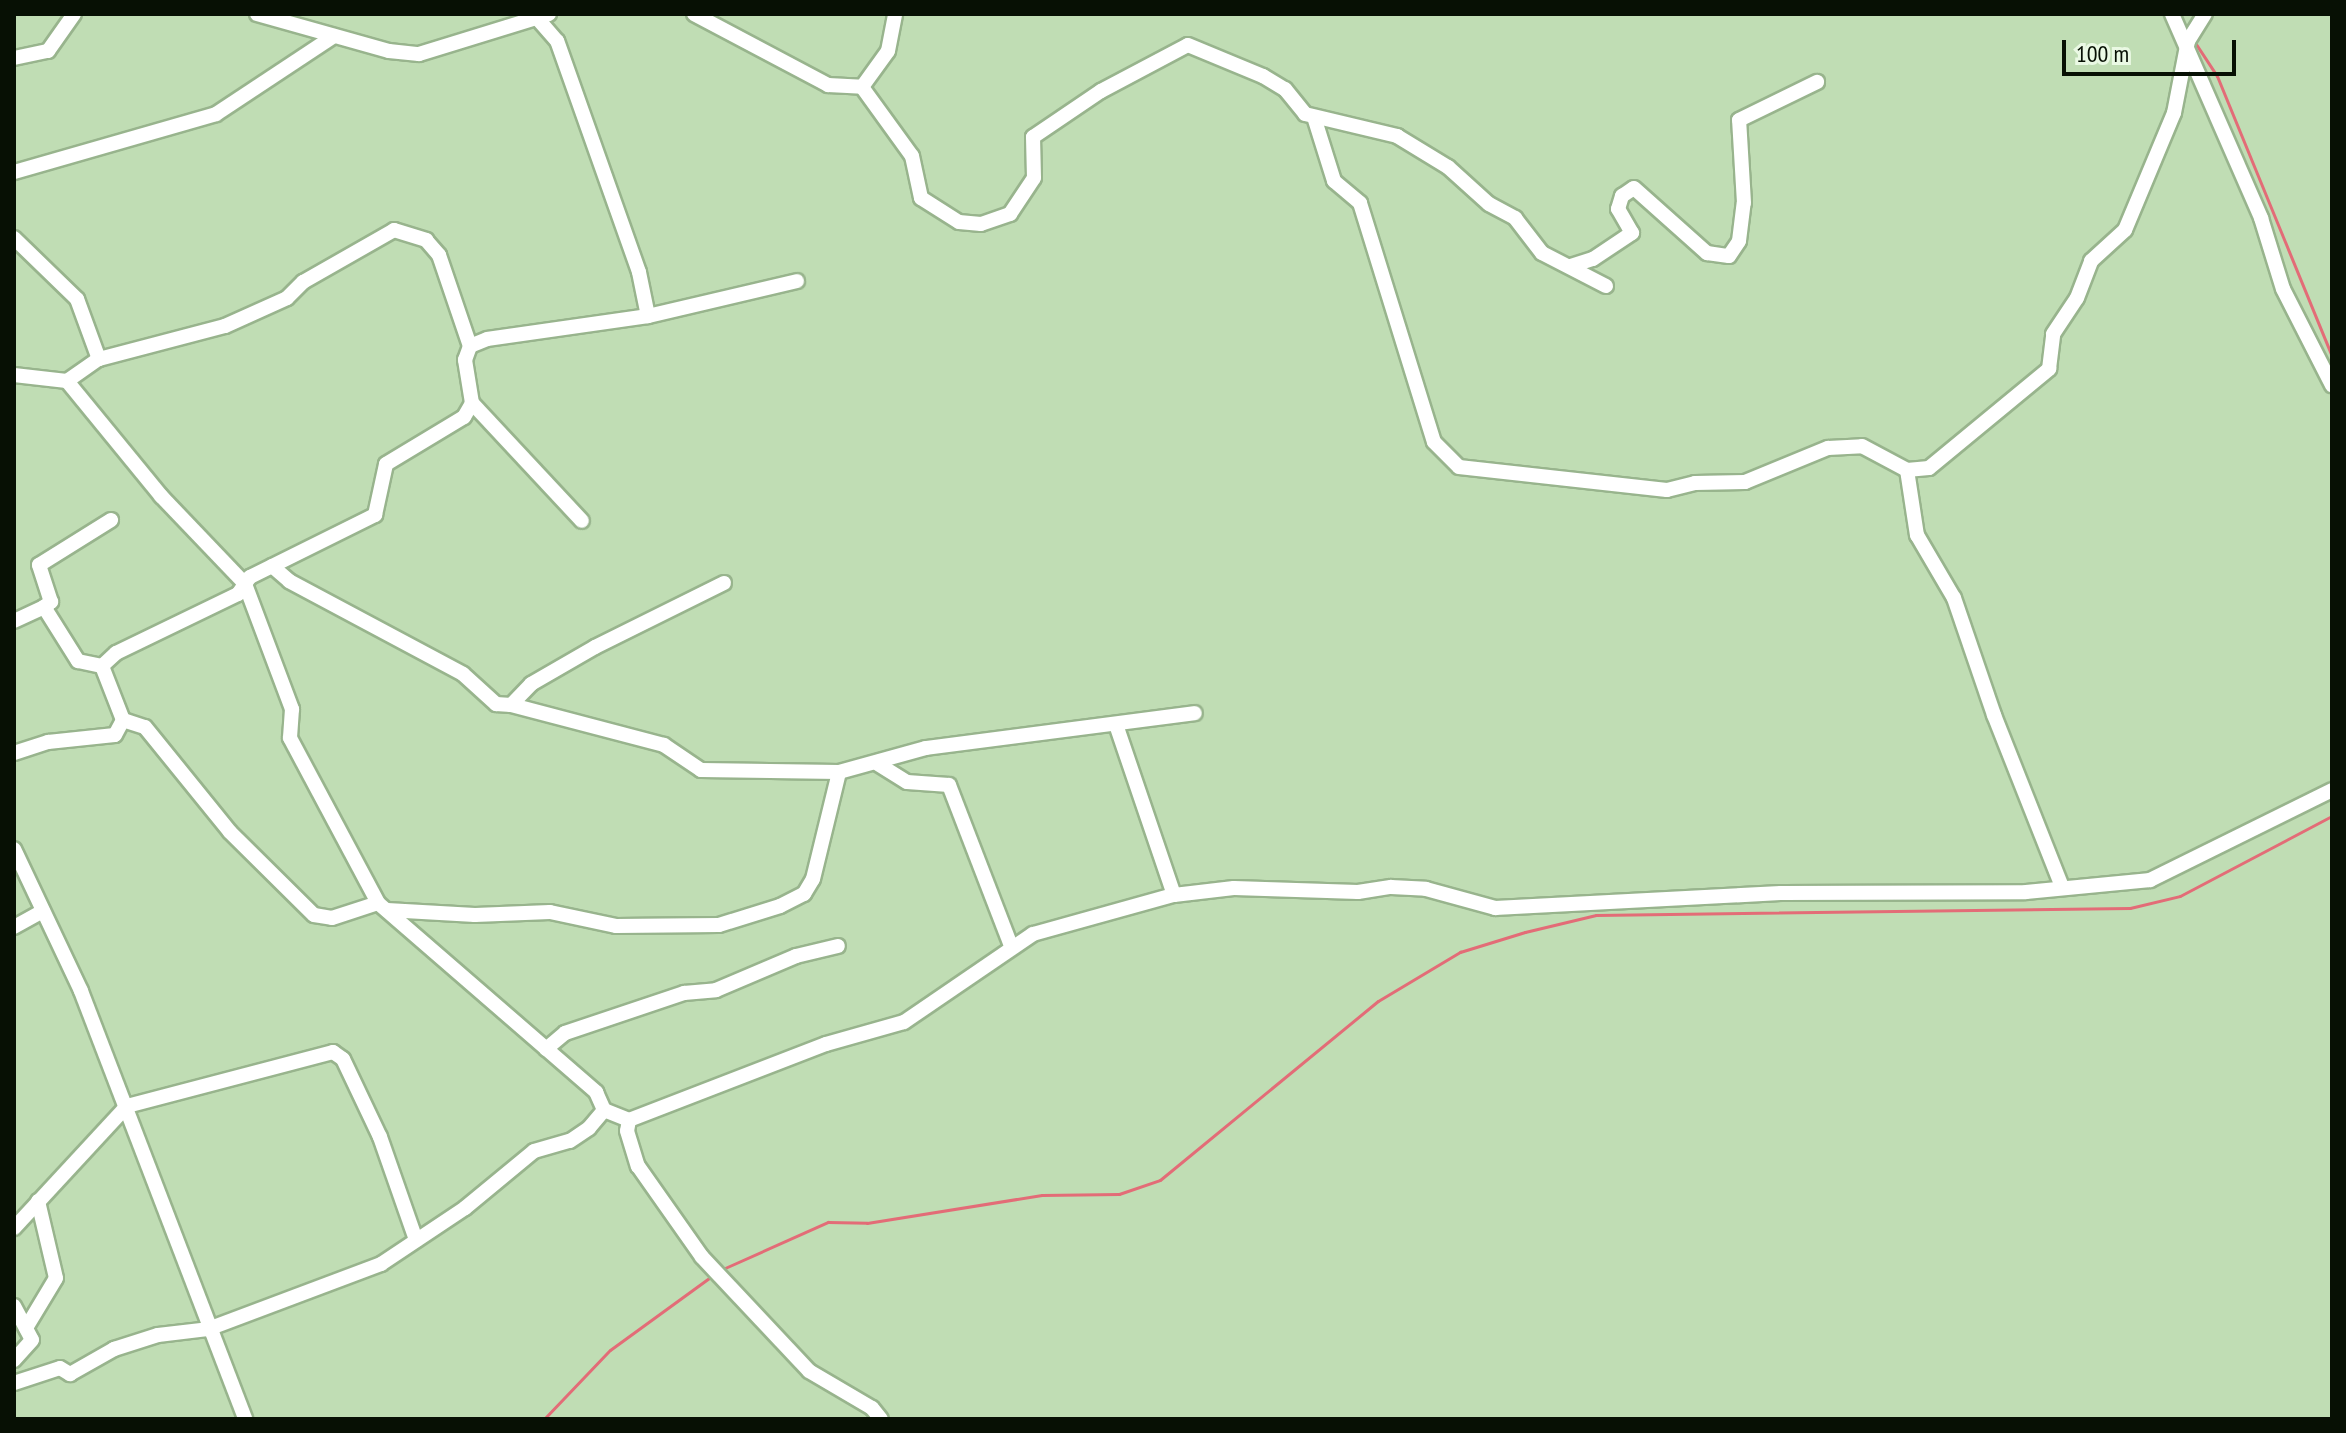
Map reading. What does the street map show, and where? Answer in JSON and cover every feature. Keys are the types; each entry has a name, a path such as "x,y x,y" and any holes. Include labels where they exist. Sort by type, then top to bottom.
{"street":[{"path":"14,58 48,51 74,14"},
{"path":"257,14 334,36 419,54 543,16 557,41 639,272 648,316"},
{"path":"694,14 828,85 862,87"},
{"path":"862,87 888,51 895,14"},
{"path":"2172,14 2188,41 2261,218 2283,289 2332,385"},
{"path":"1314,117 1334,181 1360,203 1434,442 1459,467 1667,490 1695,483 1745,482 1828,448 1862,446 1907,470 1929,468 2049,369 2053,334 2077,298 2091,261 2125,230 2174,113 2188,41 2205,14"},
{"path":"14,172 216,114 334,36"},
{"path":"862,87 912,156 921,198 959,222 981,224 1010,214 1034,178 1033,137 1101,91 1188,45 1263,76 1314,117 1397,136 1448,167 1489,204 1515,218 1542,253 1606,286"},
{"path":"1571,266 1593,259 1632,233 1618,209 1622,196 1634,188 1707,253 1729,256 1739,241 1744,203 1739,120 1817,82"},
{"path":"14,375 67,381 99,359 237,320 287,298 303,282 394,230 426,240 439,255 470,346 465,360 472,403 582,521"},
{"path":"14,238 77,299 99,359"},
{"path":"470,346 487,339 648,316 797,281"},
{"path":"67,381 161,496 245,584 292,709 290,738 382,907 596,1092 604,1110 629,1120 826,1044 904,1022 948,996 1011,946 1033,934 1174,895 1234,888 1358,892 1391,887 1426,889 1495,908 1627,899 2026,892 2150,880 2332,790"},
{"path":"102,666 116,653 238,594 245,584 272,566 375,515 386,464 464,417 472,403"},
{"path":"1907,470 1917,535 1954,598 1994,715 2062,887"},
{"path":"14,621 51,602 39,565 111,520"},
{"path":"272,566 289,581 463,674 496,704 511,705 664,745 701,770 839,772 878,764 926,748 1195,713"},
{"path":"511,705 531,684 595,647 724,583"},
{"path":"44,607 78,661 102,666"},
{"path":"14,753 48,742 101,740 115,735 123,720 102,666"},
{"path":"123,720 145,727 230,832 314,915 332,918 382,907 475,915 550,912 616,926 719,925 752,917 804,894 813,879 839,772"},
{"path":"1116,725 1174,895"},
{"path":"878,764 907,782 949,785 1011,946"},
{"path":"14,849 127,1106 208,1329 245,1419"},
{"path":"14,927 43,911"},
{"path":"546,1049 565,1033 684,993 716,990 796,956 838,946"},
{"path":"14,1228 127,1106 333,1052 343,1059 380,1137 416,1240"},
{"path":"14,1383 60,1368 70,1374 114,1349 158,1335 208,1329 351,1277 465,1208 508,1168 534,1151 570,1141 604,1110"},
{"path":"629,1120 627,1131 638,1166 702,1257 809,1371 881,1419"},
{"path":"26,1328 56,1278 38,1201"},
{"path":"14,1306 32,1340 14,1360"}],"waterway":[{"path":"2194,41 2217,76 2332,356"},
{"path":"725,1268 828,1222 867,1223 1042,1195 1119,1194 1160,1180 1378,1001 1460,952 1525,932 1596,915 2130,908 2180,896 2332,816"},
{"path":"544,1419 610,1350 709,1278"}]}
